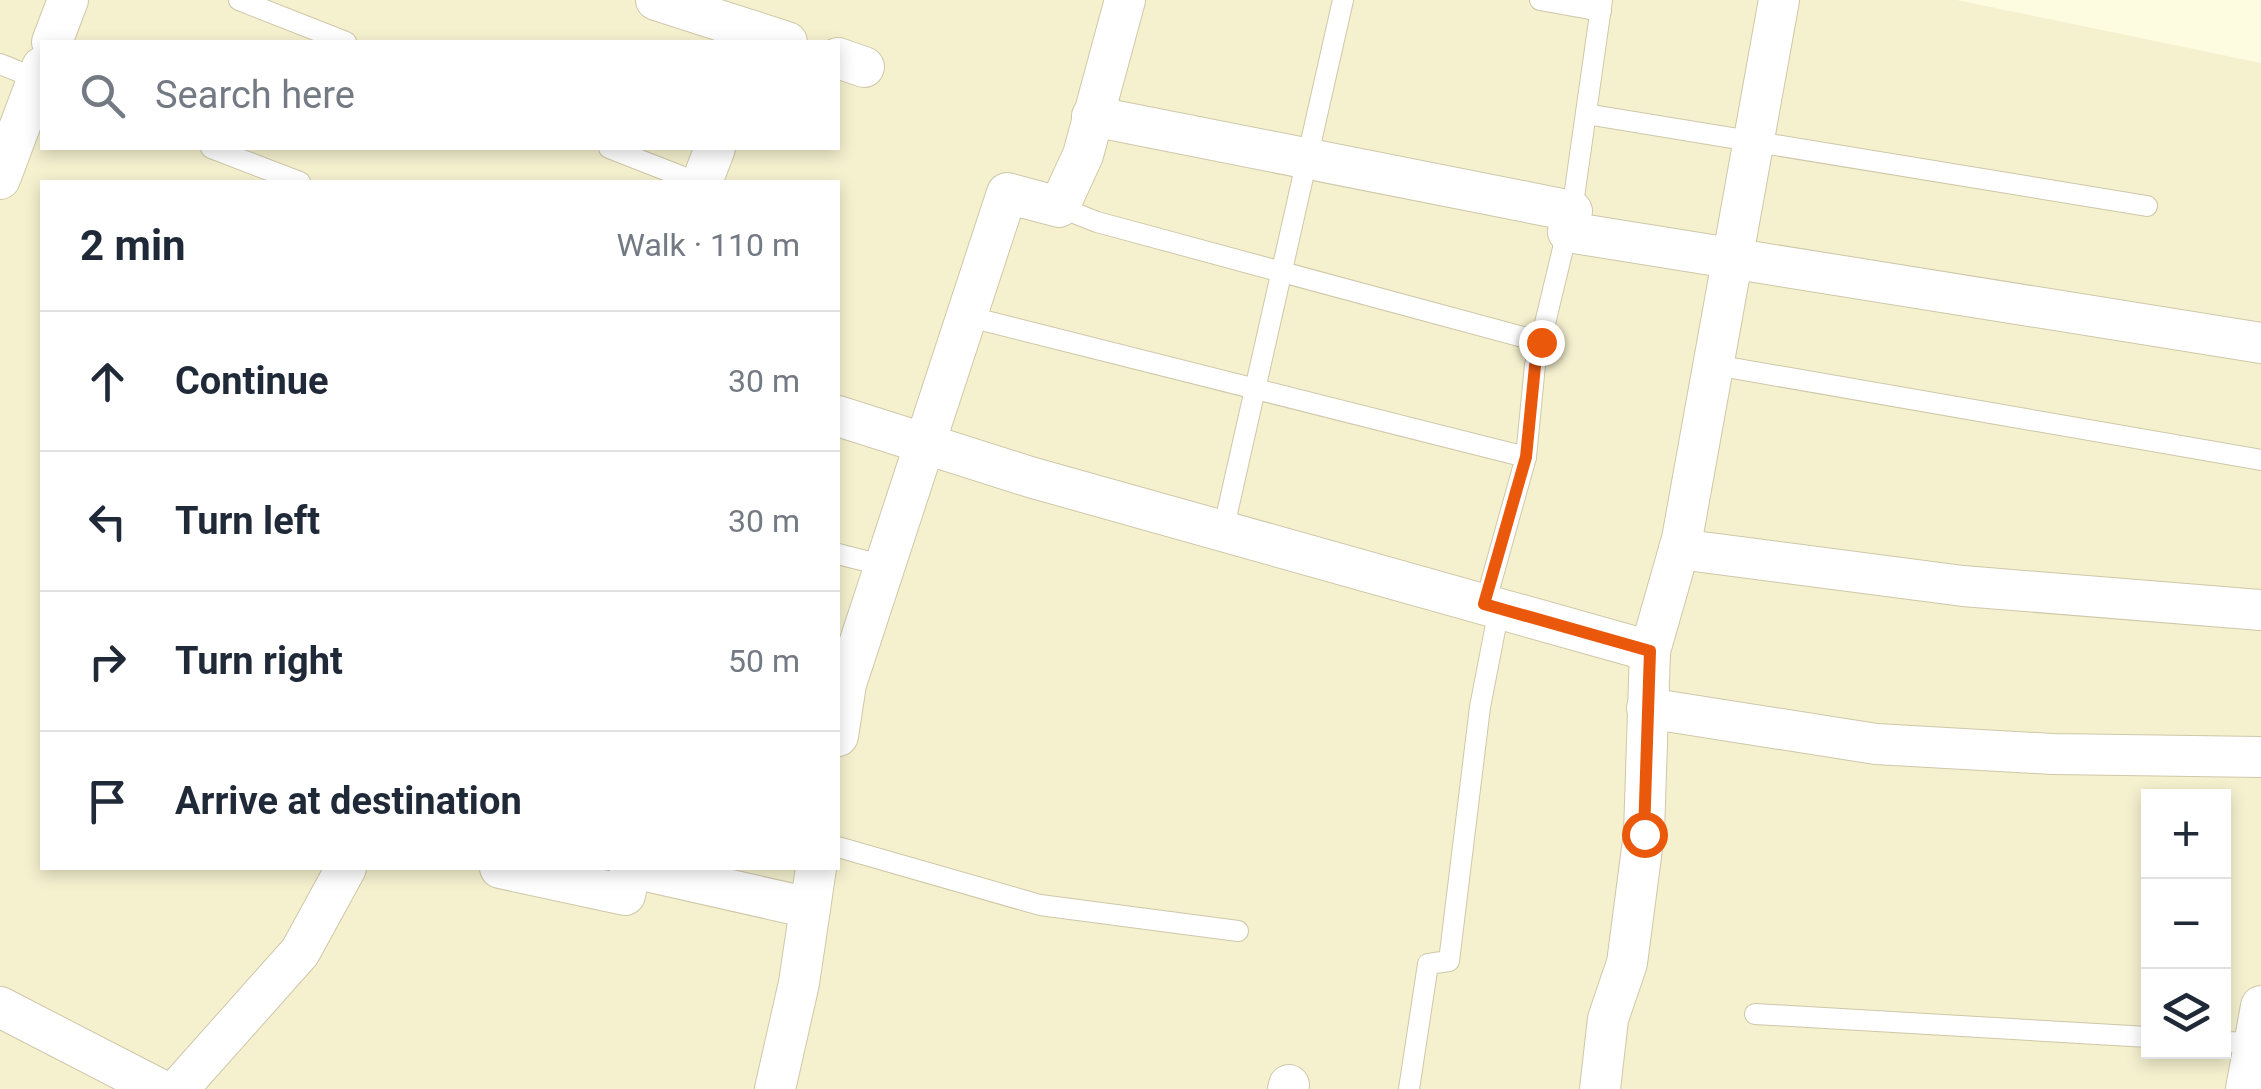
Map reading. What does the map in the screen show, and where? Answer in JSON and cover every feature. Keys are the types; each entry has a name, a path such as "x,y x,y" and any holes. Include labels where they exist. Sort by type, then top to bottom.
{"street":[{"path":"54,40 68,0"},
{"path":"656,0 766,30"},
{"path":"840,723 846,684 1006,193 1059,207 1083,155 1125,0"},
{"path":"1600,1089 1608,1019 1627,963 1644,834 1650,651 1679,550 1735,259 1779,0"},
{"path":"0,179 40,78"},
{"path":"1092,116 1735,259 2261,343"},
{"path":"700,180 714,150"},
{"path":"840,417 1030,477 1650,651"},
{"path":"1679,550 1963,586 2261,610"},
{"path":"1648,708 1876,744 2052,754 2261,757"},
{"path":"178,1089 300,952 345,870"},
{"path":"509,870 625,895 631,870"},
{"path":"641,870 810,908"},
{"path":"775,1089 799,983 816,870"},
{"path":"0,1007 158,1089"},
{"path":"2246,1030 2246,1089"}],"lane":[{"path":"239,0 341,40"},
{"path":"1223,531 1343,0"},
{"path":"1409,1089 1428,964 1450,961 1492,606 1526,457 1535,366 1570,222 1601,5 1540,0"},
{"path":"0,64 40,68"},
{"path":"1586,114 2148,206"},
{"path":"216,150 295,180"},
{"path":"614,150 694,180"},
{"path":"1059,207 1096,222 1541,342"},
{"path":"966,316 1526,457"},
{"path":"1715,366 2261,460"},
{"path":"840,555 884,566"},
{"path":"840,848 1040,905 1238,932"},
{"path":"1755,1014 2141,1037"}],"shaded area":[{"path":"0,0 1957,0 2261,63 2261,1089 0,1089"}],"route":[{"path":"1541,342 1526,457 1484,604 1650,651 1644,834"}]}
